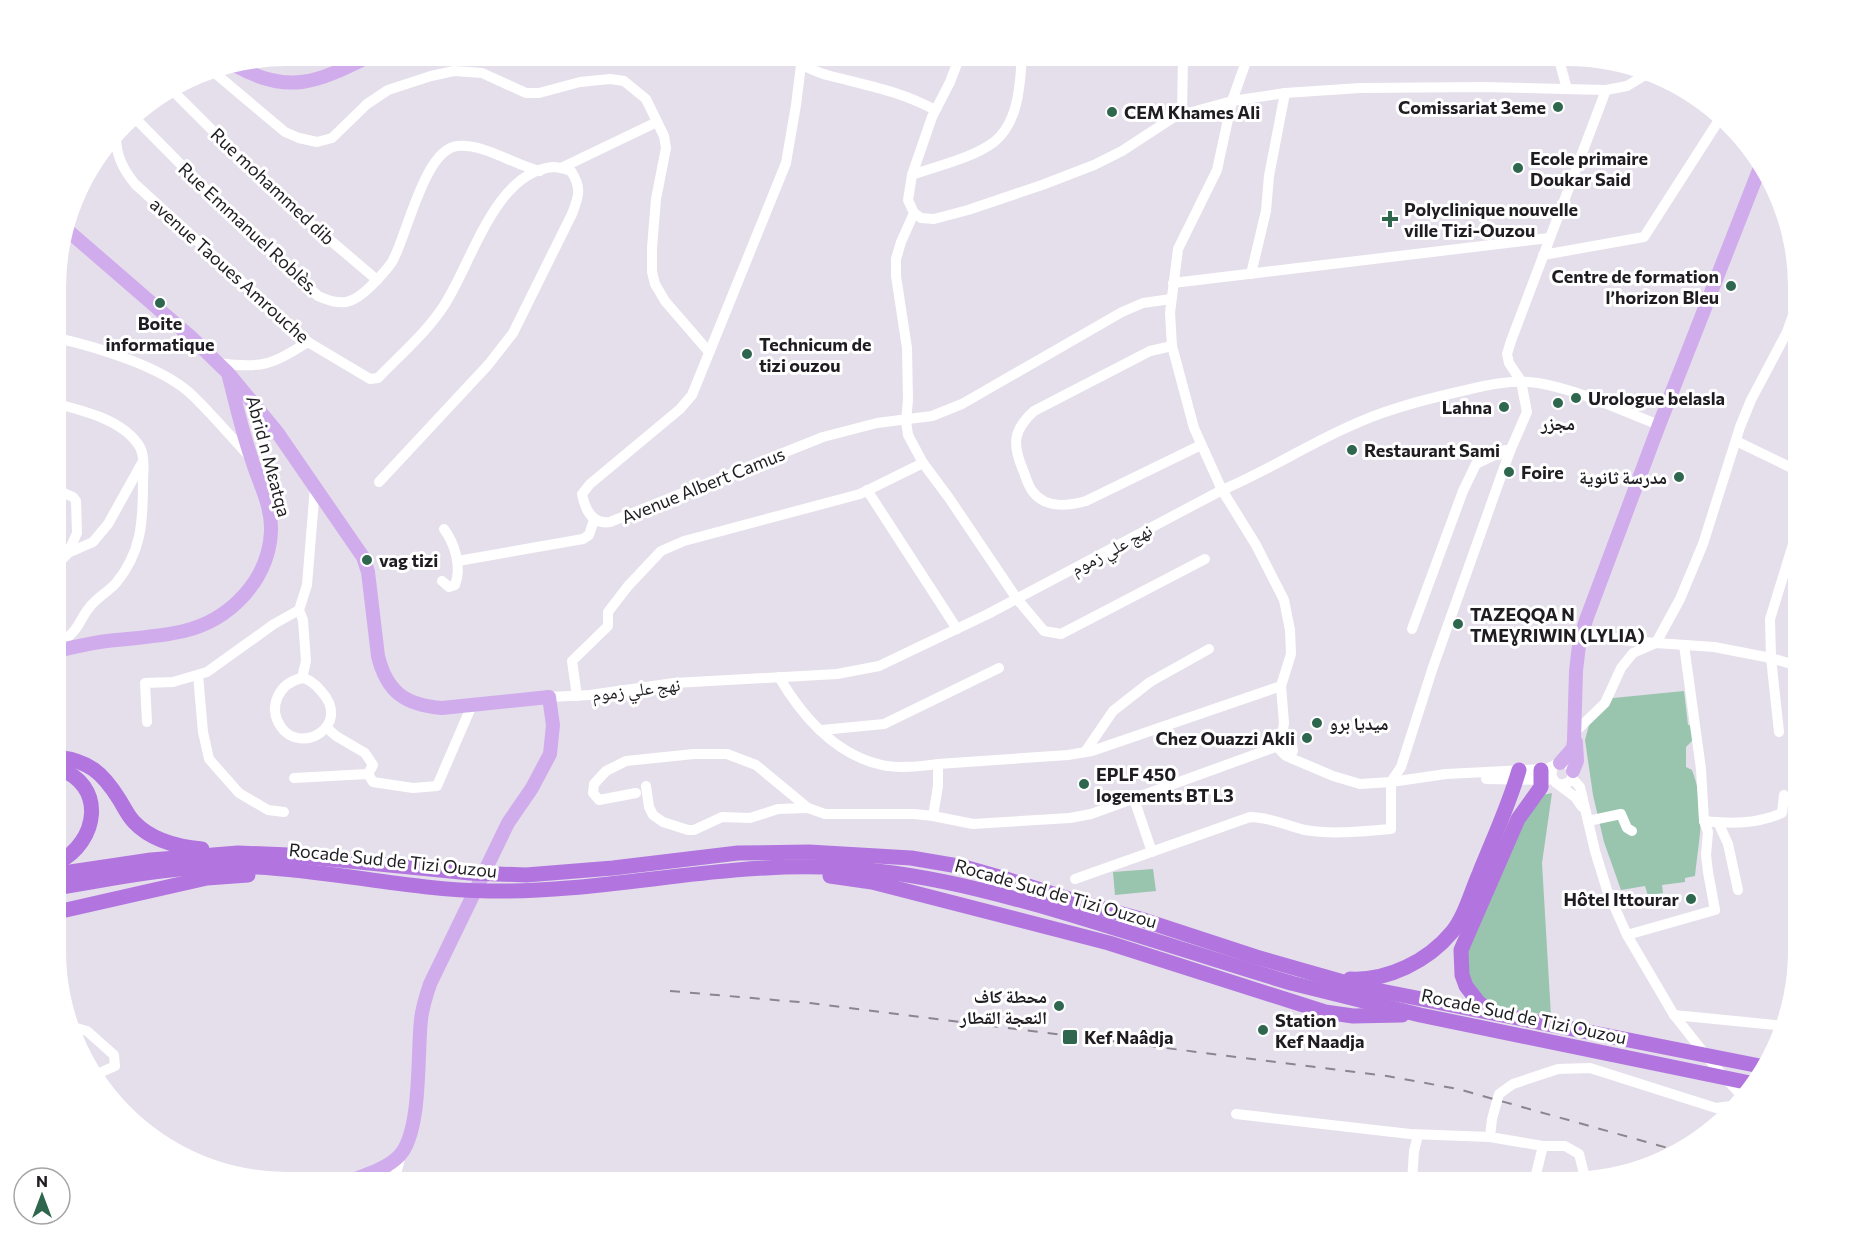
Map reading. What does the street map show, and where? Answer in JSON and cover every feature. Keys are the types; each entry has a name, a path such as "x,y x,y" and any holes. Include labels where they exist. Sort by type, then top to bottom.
{"highway":[{"path":"66,758 78,759 100,774 133,821 154,837 188,848 238,853"},
{"path":"66,772 78,778 89,792 93,814 89,828 79,845 66,856"},
{"path":"1328,979 1358,980 1404,969 1434,949 1453,931 1466,905 1518,774"},
{"path":"1495,1014 1479,1003 1466,986 1462,975 1461,950 1515,825 1530,800 1551,774"},
{"name":"Rocade Sud de Tizi Ouzou","path":"238,853 289,855 470,873 526,875 613,868 738,853 809,852 911,858 964,867 1006,879 1328,979 1756,1066"},
{"path":"66,873 151,860 238,853"},
{"name":"Rocade Sud de Tizi Ouzou","path":"66,887 148,873 210,866 307,871 477,891 602,885 697,872 768,868 872,882 1109,942 1325,1012 1353,1016 1420,1015 1708,1075 1742,1086"},
{"path":"66,910 207,878 307,871"}],"main road":[{"path":"245,70 264,78 298,83 330,76 350,66"},
{"path":"1572,775 1577,761 1576,671 1579,645 1659,425 1757,175"},
{"path":"73,235 192,338 223,368 277,432 363,557 368,572 381,670 399,695 425,707 442,708 549,697 553,725 550,754 532,788 508,823 430,984 424,1002 408,1142 401,1154 371,1172"},
{"name":"Abrid n Mɛatqa","path":"66,648 184,631 207,624 228,611 245,595 259,574 268,554 271,531 268,508 223,368"},
{"path":"1551,774 1573,748 1575,732"}],"street":[{"path":"458,561 583,539 589,535 594,520 584,504 582,494 590,484 680,409 692,395 786,163 799,66"},
{"path":"810,66 825,75 893,92 919,101 935,110"},
{"path":"956,66 935,110 912,175 908,200 914,213 921,218 934,219 968,210 1042,185 1094,165 1122,151 1174,117 1232,100 1286,93 1360,88 1483,87 1606,90 1627,86 1639,79"},
{"path":"912,175 976,152 995,141 1012,114 1020,89 1021,66"},
{"path":"1182,115 1183,66"},
{"path":"1244,66 1232,100 1217,170 1178,249 1172,299 1172,346 1194,428 1222,490 1256,545 1284,600 1290,630 1291,654 1281,686 1286,748 1307,764 1333,776 1360,784 1446,774 1551,774 1568,783 1572,775"},
{"path":"1564,66 1567,89"},
{"path":"220,77 285,132 317,142 332,138 367,104 388,90 431,75 454,71 483,73 526,93 539,93 580,82 609,79 624,81 646,99 664,136 666,148 656,199 652,248 652,273 655,284 665,301 709,352"},
{"path":"1075,879 1250,817 1262,817 1305,830 1321,832 1390,829 1391,782 1401,768 1433,667 1510,451 1527,412 1521,381 1509,363 1507,354 1606,90"},
{"path":"1251,274 1266,211 1269,176 1286,93"},
{"name":"Rue mohammed dib","path":"178,96 276,194 377,280"},
{"path":"560,168 657,122"},
{"path":"1543,255 1644,237 1716,124"},
{"name":"Rue Emmanuel Roblès.","path":"137,125 318,296 340,302 355,301 377,280 392,261 430,170 446,150 456,146 471,147 490,152 523,167 540,171"},
{"name":"avenue Taoues Amrouche","path":"117,146 122,167 135,184 308,342 370,379 378,378 443,308 496,205 525,178 554,167 560,168"},
{"path":"379,483 488,365 513,333 572,214 579,195 577,180 571,171 560,168"},
{"path":"914,213 896,259 896,276 907,348 906,421 908,435 923,463 1017,599 1044,632 1061,634 1205,559"},
{"path":"1173,283 1550,238"},
{"name":"Avenue Albert Camus","path":"594,520 602,524 610,522 823,437 877,423 932,416 962,404 1122,312 1143,303 1172,299"},
{"path":"1575,732 1605,703 1621,668 1634,653 1656,643 1680,599 1703,544 1751,400 1788,329"},
{"path":"66,340 140,365 178,384 192,394 251,459"},
{"path":"223,368 270,364 308,342"},
{"path":"1172,346 1150,351 1034,411 1018,429 1015,444 1017,456 1032,491 1041,499 1056,505 1069,506 1086,501 1202,445"},
{"name":"نهج علي زموم","path":"549,697 577,696 674,683 837,674 879,666 1017,599 1222,490 1259,474 1337,433 1382,414 1443,396 1493,384 1521,381 1539,383 1570,391 1659,425"},
{"path":"66,407 88,413 127,432 140,446 143,460 143,508 138,541 131,563 114,585 89,607 75,631 66,640"},
{"path":"1736,441 1788,466"},
{"path":"1412,629 1463,491 1476,464 1505,450 1510,451"},
{"path":"68,553 93,542 108,524 143,460"},
{"path":"577,696 572,661 608,626 608,612 628,586 661,551 684,541 814,507 867,490 923,463"},
{"path":"302,678 306,661 303,620 299,610 307,585 315,487"},
{"path":"867,490 957,629"},
{"path":"66,494 74,497 76,501 77,533 68,553"},
{"path":"442,581 449,586 455,585 458,561 444,530"},
{"path":"1779,732 1771,658 1770,620 1788,561"},
{"path":"147,722 145,683 172,682 207,672 274,624 299,610"},
{"path":"1584,630 1622,640 1714,647 1788,663"},
{"path":"1627,935 1715,910 1707,864 1708,831 1704,820 1701,769 1684,645"},
{"path":"1085,752 1113,711 1150,682 1209,649"},
{"path":"822,730 884,724 999,668"},
{"path":"198,675 203,732 209,759 239,793 268,810 284,812"},
{"path":"779,677 795,704 850,754 884,766 1085,752 1281,686"},
{"path":"302,678 308,679 325,695 330,707 332,718 327,728 314,737 298,738 285,733 275,718 275,698 290,681 302,678"},
{"path":"368,774 373,782 413,788 437,786 472,705"},
{"path":"327,728 365,753 374,765 368,774"},
{"path":"636,793 599,800 593,793 594,784 606,771 626,760 694,754 727,754 756,765 808,808 825,814 914,814 973,824 1070,819 1134,799 1255,754 1286,748"},
{"path":"933,816 938,786 938,764"},
{"path":"1551,774 1567,764 1580,788 1607,890 1627,935 1674,1016 1716,1068 1743,1084"},
{"path":"294,778 368,774"},
{"path":"1551,774 1575,797 1587,817"},
{"path":"646,786 653,815 663,822 688,830 694,830 722,817 750,818 778,809 808,808"},
{"path":"1704,820 1718,822 1764,820 1782,813 1785,795"},
{"path":"1134,799 1152,852"},
{"path":"1587,817 1621,814 1627,828 1632,831"},
{"path":"1718,822 1728,844 1738,890"},
{"path":"1674,1016 1775,1025"},
{"path":"81,1029 87,1031 114,1054 115,1066 102,1072"},
{"path":"1490,1137 1492,1119 1500,1094 1504,1089 1558,1069 1590,1068 1716,1108 1723,1107"},
{"path":"1236,1114 1418,1135 1490,1137 1543,1146 1565,1146 1579,1154 1584,1172"},
{"path":"1413,1172 1418,1135"},
{"path":"1536,1172 1543,1146"},
{"path":"396,1172 401,1154"}],"green space":[{"path":"1684,691 1688,725 1694,726 1695,738 1686,747 1686,767 1692,770 1697,784 1701,811 1695,876 1685,878 1685,882 1662,885 1663,893 1656,894 1655,897 1649,899 1645,886 1621,890 1604,842 1593,795 1585,740 1590,721 1613,698"},
{"path":"1552,793 1542,863 1551,1016 1488,1004 1465,972 1470,936 1527,810 1542,795"},
{"path":"1153,869 1156,891 1115,895 1113,872"}],"railway":[{"path":"670,991 810,1003 1387,1076 1458,1089 1667,1148"}],"place":[{"name":"Comissariat 3eme","path":"1558,107"},
{"name":"CEM Khames Ali","path":"1112,112"},
{"name":"Ecole primaire Doukar Said","path":"1518,168"},
{"name":"Polyclinique nouvelle ville Tizi-Ouzou","path":"1390,219"},
{"name":"Centre de formation l’horizon Bleu","path":"1731,286"},
{"name":"Boite informatique","path":"160,303"},
{"name":"Technicum de tizi ouzou","path":"747,354"},
{"name":"Urologue belasla","path":"1576,398"},
{"name":"مجزر","path":"1558,403"},
{"name":"Lahna","path":"1504,407"},
{"name":"Restaurant Sami","path":"1352,450"},
{"name":"Foire","path":"1509,472"},
{"name":"مدرسة ثانوية","path":"1679,477"},
{"name":"vag tizi","path":"367,560"},
{"name":"TAZEQQA N TMEƔRIWIN (LYLIA)","path":"1458,624"},
{"name":"ميديا برو","path":"1317,723"},
{"name":"Chez Ouazzi Akli","path":"1307,738"},
{"name":"EPLF 450 logements BT L3","path":"1084,784"},
{"name":"Hôtel Ittourar","path":"1691,899"},
{"name":"محطة كاف النعجة القطار","path":"1059,1006"},
{"name":"Station Kef Naadja","path":"1263,1030"},
{"name":"Kef Naâdja","path":"1070,1037"}]}
